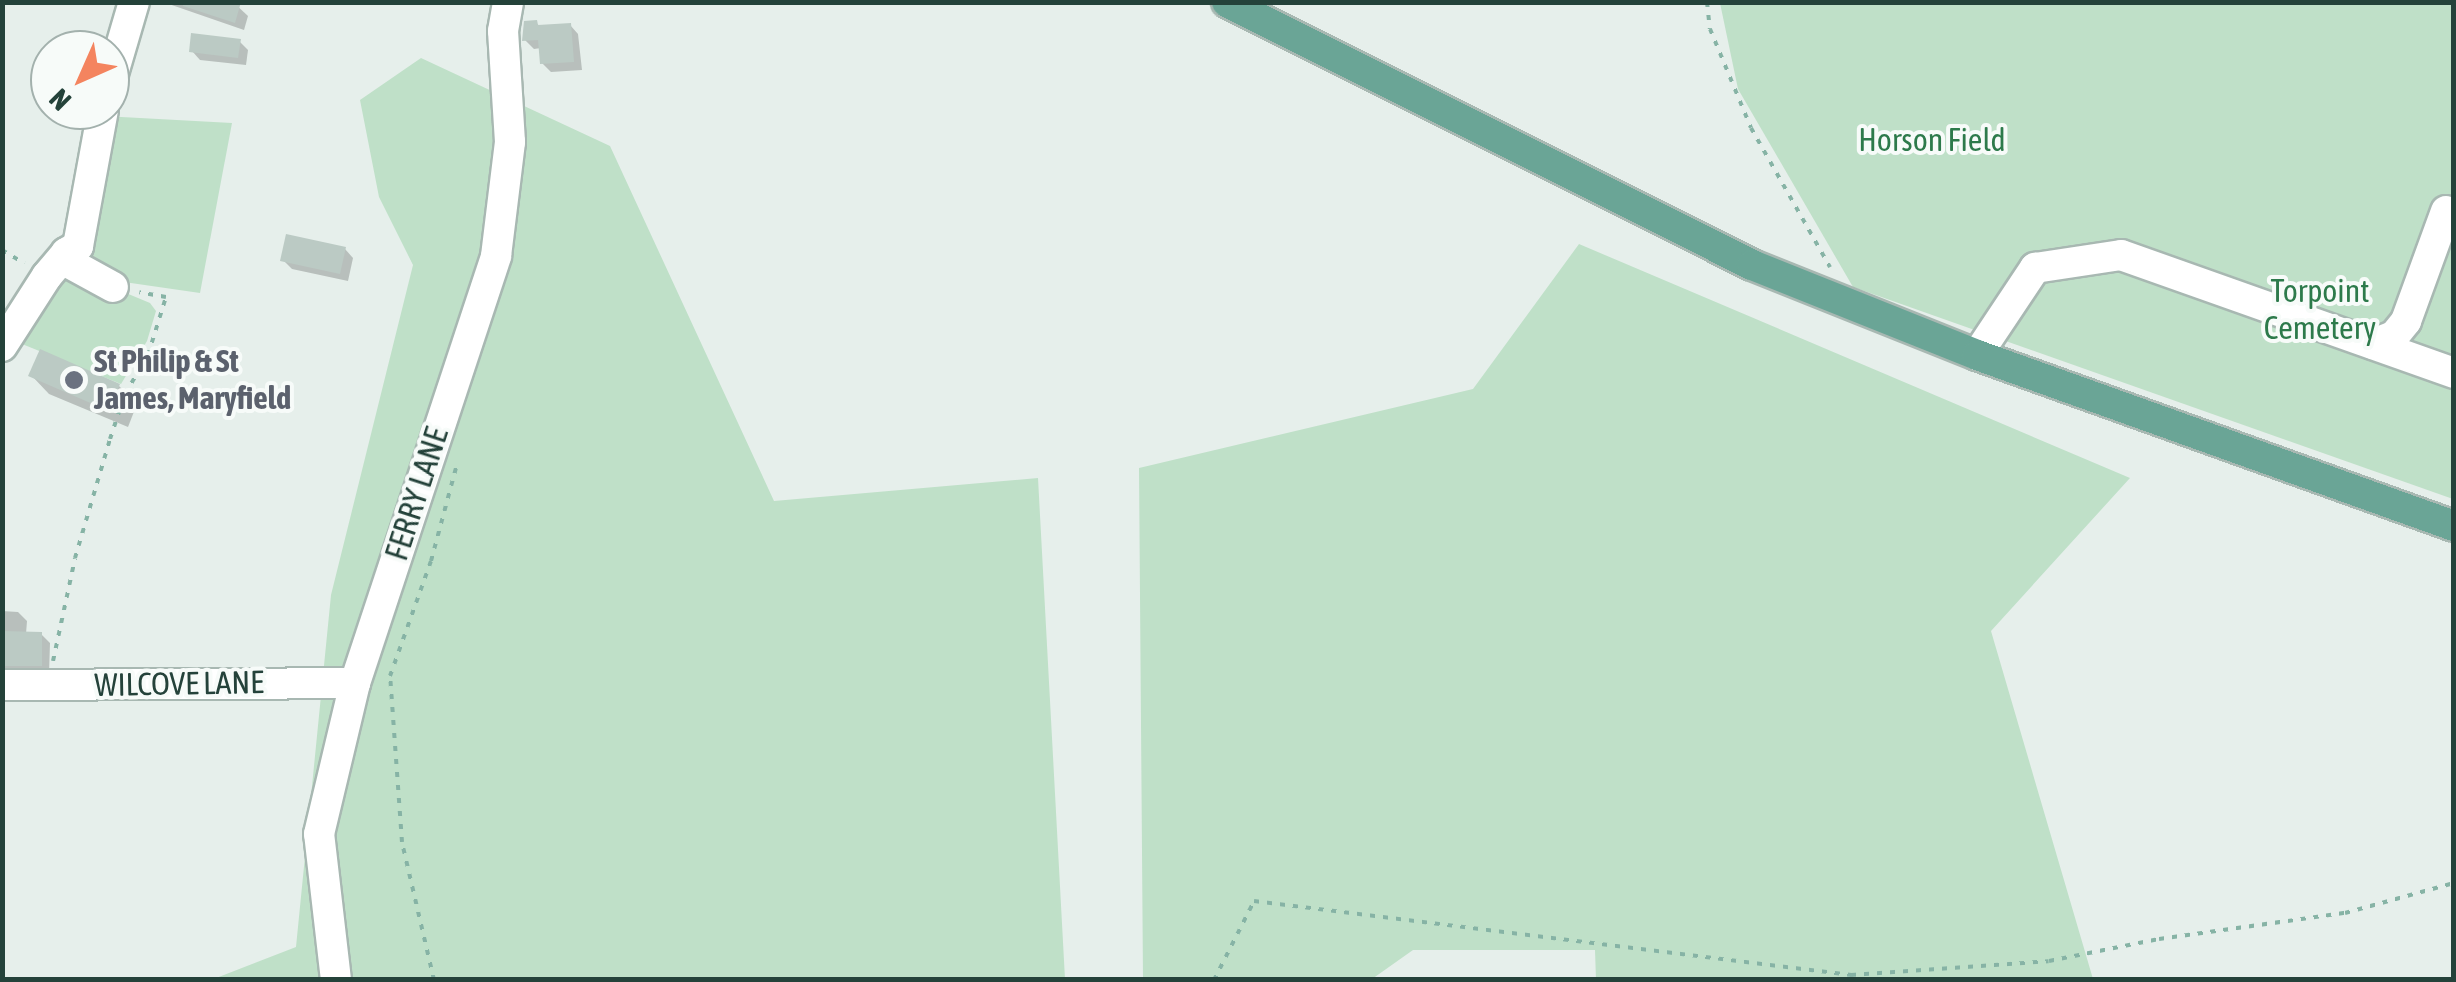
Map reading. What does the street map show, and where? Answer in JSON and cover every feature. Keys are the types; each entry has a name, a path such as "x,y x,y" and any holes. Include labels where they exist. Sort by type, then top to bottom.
{"main road":[{"path":"1227,2 1752,265 1977,355 2454,526"}],"street":[{"path":"126,30 134,2"},
{"name":"FERRY LANE","path":"336,980 319,834 355,682 496,256 510,142 504,4"},
{"path":"2,346 62,259 78,246 100,130"},
{"path":"2373,344 2394,336 2406,321 2446,212"},
{"path":"1977,355 2035,268 2121,254 2454,373"},
{"path":"62,259 113,288"},
{"name":"WILCOVE LANE","path":"2,685 355,682"}],"path":[{"path":"1707,2 1710,29 1751,128 1831,262 1828,296"},
{"path":"48,685 75,558 110,438 124,394 148,355 166,297 113,288"},
{"path":"434,980 402,842 390,676 432,561 458,461"},
{"path":"1214,980 1254,900 1852,975 2049,961 2159,939 2345,913 2454,883"}],"green space":[{"path":"1720,3 2453,3 2453,499 1853,287 1738,89"},
{"path":"421,58 610,146 774,501 1038,478 1065,979 211,980 296,947 331,595 413,265 379,197 360,100"},
{"path":"130,117 232,123 200,293 117,281 82,253 101,130 130,130"},
{"path":"1579,244 2130,478 1991,631 2093,979 1596,980 1595,950 1413,950 1372,979 1143,979 1139,468 1473,389"},
{"path":"73,271 150,303 156,311 147,341 121,384 22,344 57,279"}],"building":[{"path":"183,2 241,2 235,23 183,6"},
{"path":"537,20 538,25 571,23 574,62 540,64 538,40 522,41 524,21"},
{"path":"191,33 241,39 238,58 189,52"},
{"path":"286,234 346,247 340,274 280,261"},
{"name":"St Philip & St James, Maryfield","path":"40,349 120,384 109,411 28,376"},
{"path":"2,631 42,632 42,666 2,666"}],"place":[{"name":"St Philip & St James, Maryfield","path":"74,380"}],"park label":[{"name":"Horson Field","path":"1932,140"},
{"name":"Torpoint Cemetery","path":"2320,310"}]}
